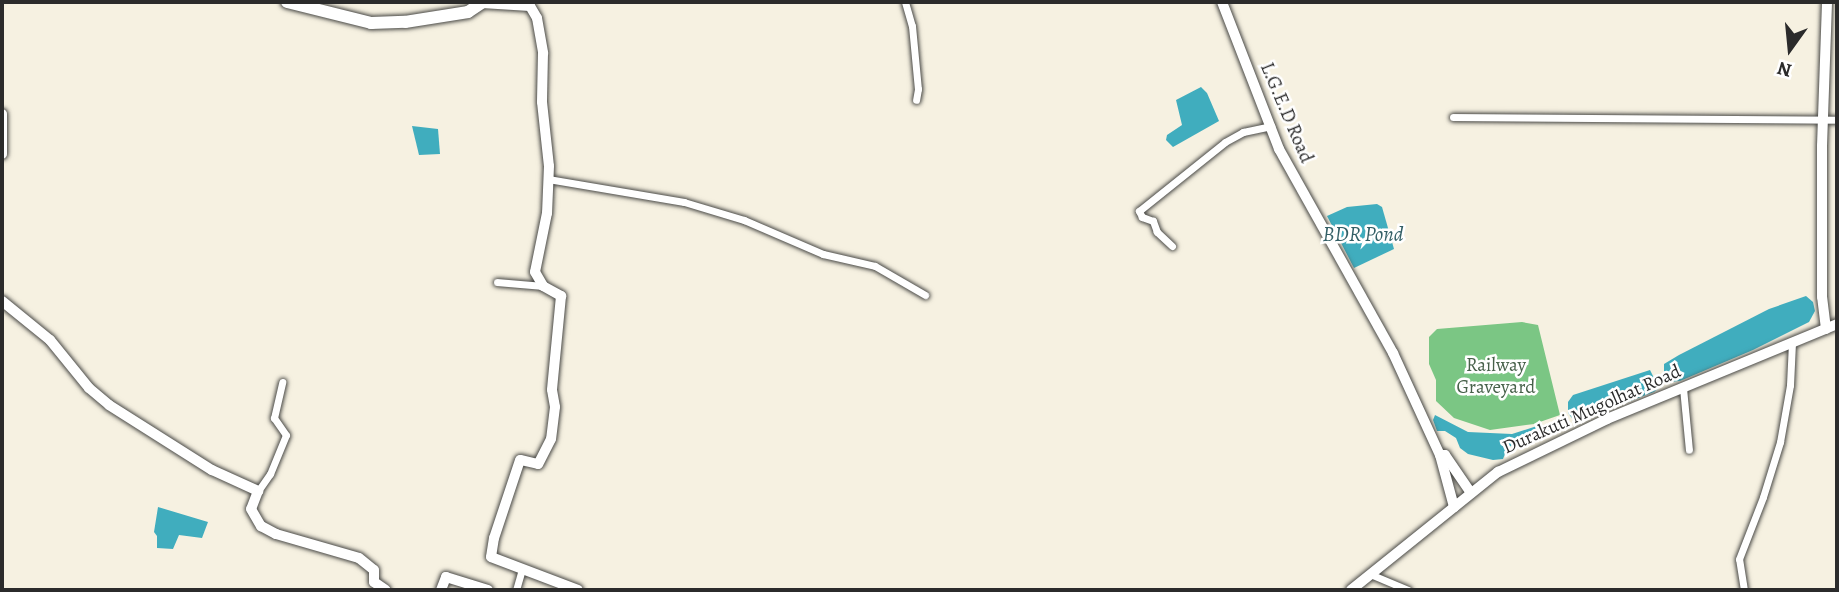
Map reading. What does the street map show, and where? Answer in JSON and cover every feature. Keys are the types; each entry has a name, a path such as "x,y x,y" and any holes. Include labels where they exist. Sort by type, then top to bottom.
{"main road":[{"path":"287,2 371,23 440,18 468,12 482,2"}],"street":[{"path":"482,2 530,6 537,18 543,53 542,102 548,179 547,213 535,272 543,286"},
{"path":"905,2 912,26 918,89 916,100"},
{"name":"L.G.E.D Road","path":"1222,2 1289,170 1302,187 1393,353 1440,455"},
{"path":"1826,329 1822,297 1827,2"},
{"path":"2,114 2,154"},
{"path":"1453,117 1837,120"},
{"path":"1171,246 1157,232 1153,221 1142,217 1139,211 1225,142 1243,132 1271,126"},
{"path":"548,179 684,202 744,220 823,254 876,266 925,295"},
{"path":"497,282 543,286 561,296 552,390 555,407 551,439 538,464 520,460 494,538 491,557 578,590"},
{"path":"2,301 50,340 89,388 109,405 212,470 258,491"},
{"name":"Durakuti Mugolhat Road","path":"1351,590 1498,472 1683,388 1837,324"},
{"path":"1744,590 1739,559 1763,497 1780,442 1790,385 1792,343"},
{"path":"282,382 274,418 286,435 270,474 258,491 251,509 261,526 276,534 359,558 374,570 373,582 386,590"},
{"path":"1683,388 1689,450"},
{"path":"1454,507 1440,455 1446,455 1471,493"},
{"path":"516,590 522,569"},
{"path":"1370,574 1408,590"},
{"path":"441,590 446,577 488,590"},
{"path":"543,590 547,577"}],"green space":[{"name":"Railway Graveyard","path":"1522,322 1538,325 1560,415 1534,424 1490,430 1454,418 1436,401 1436,380 1429,364 1429,337 1437,329"}],"water":[{"path":"1201,87 1207,93 1219,121 1173,147 1166,140 1167,135 1182,125 1176,100"},
{"path":"412,126 438,129 440,154 419,155"},
{"name":"BDR Pond","path":"1377,204 1382,207 1394,249 1354,268 1327,216 1347,207"},
{"path":"1806,296 1813,302 1815,311 1809,322 1753,350 1680,381 1669,382 1664,378 1664,364 1679,355 1769,309"},
{"path":"1650,370 1659,388 1654,392 1575,422 1568,413 1568,402 1573,395"},
{"path":"1435,415 1468,432 1512,434 1540,425 1552,430 1522,442 1517,441 1507,449 1503,459 1493,460 1468,454 1460,448 1456,438 1445,431 1437,431 1433,420"},
{"path":"158,507 208,522 202,538 179,535 173,549 157,548 157,536 154,532"}]}
